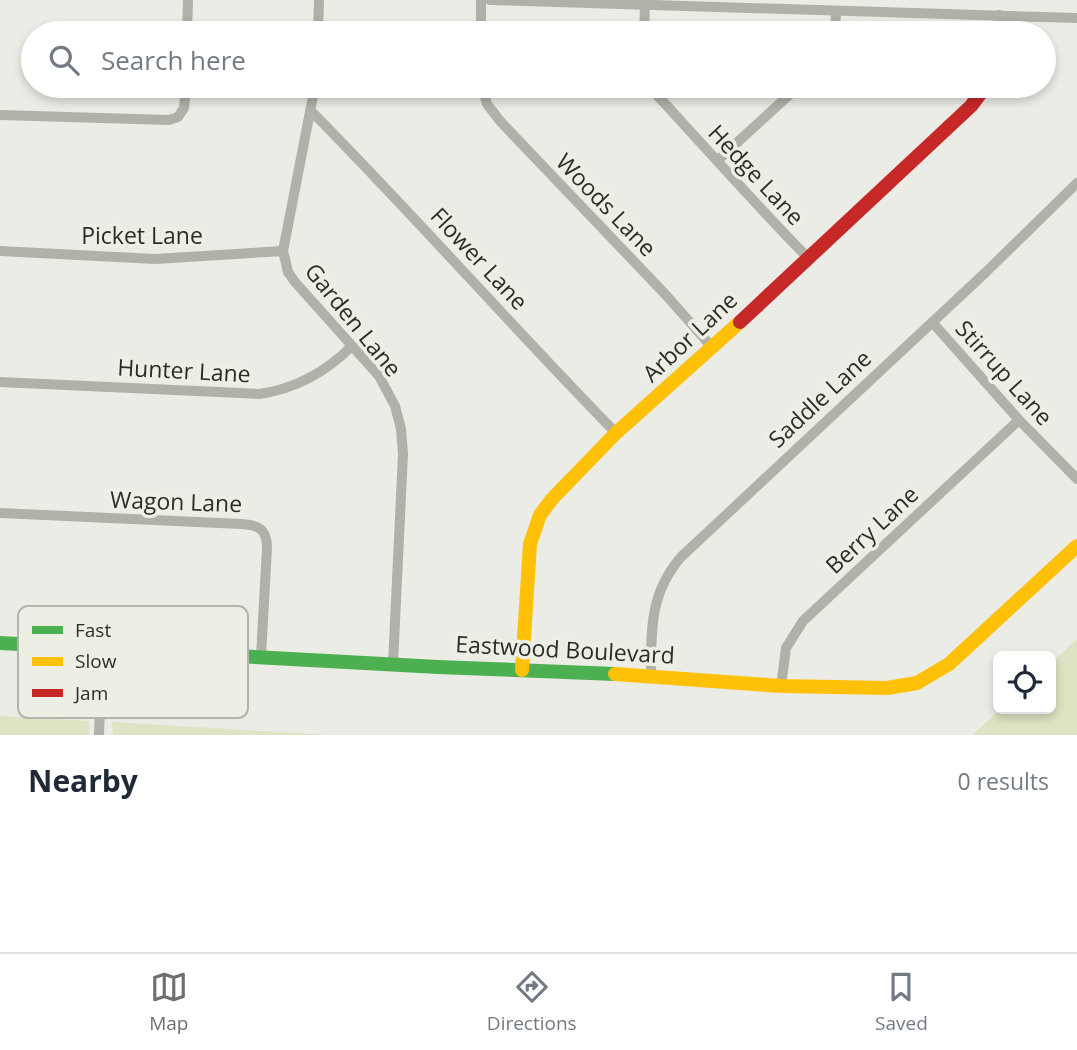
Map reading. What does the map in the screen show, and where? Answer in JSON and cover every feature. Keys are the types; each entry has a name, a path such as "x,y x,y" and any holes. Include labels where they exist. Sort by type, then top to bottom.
{"street":[{"path":"187,21 188,0"},
{"path":"318,0 318,21"},
{"path":"481,0 481,21"},
{"path":"490,0 645,6 746,4 836,10 1077,18"},
{"path":"644,21 645,6"},
{"path":"836,10 836,21"},
{"path":"999,15 999,21"},
{"path":"0,116 169,120 178,117 184,107 185,98"},
{"name":"Garden Lane","path":"314,98 283,251 288,272 295,282 379,376 395,406 401,429 403,454 393,664"},
{"name":"Woods Lane","path":"485,98 500,121 665,294 710,346"},
{"name":"Hedge Lane","path":"660,98 760,210 807,257"},
{"path":"718,160 786,98"},
{"name":"Arbor Lane","path":"522,670 528,561 535,528 552,499 617,433 664,393 710,346 742,320 977,98"},
{"name":"Flower Lane","path":"312,112 617,433"},
{"name":"Saddle Lane","path":"651,675 655,603 668,571 759,481 932,322 1077,183"},
{"name":"Picket Lane","path":"0,251 155,259 283,251"},
{"name":"Stirrup Lane","path":"932,322 1019,420 1077,480"},
{"name":"Hunter Lane","path":"0,382 259,394 296,385 338,360 352,346"},
{"name":"Berry Lane","path":"781,686 786,648 803,621 1019,420"},
{"name":"Wagon Lane","path":"0,513 259,527 266,534 267,548 261,656"},
{"name":"Eastwood Boulevard","path":"248,656 651,675 781,686 887,688 917,683 964,652 1077,547"},
{"name":"Eastwood Boulevard","path":"0,643 18,644"}],"green space":[{"path":"1077,639 1077,735 972,735 995,714 1056,714 1056,658"},
{"path":"0,716 89,721 89,735 0,735"},
{"path":"112,722 329,735 113,735"}],"traffic: fast":[{"path":"0,643 18,644"},
{"path":"248,657 615,674"}],"traffic: slow":[{"path":"522,670 530,544 540,515 616,433 740,322"},
{"path":"615,674 781,686 887,688 917,683 949,664 1077,546"}],"traffic: jam":[{"path":"740,322 977,98"}]}
